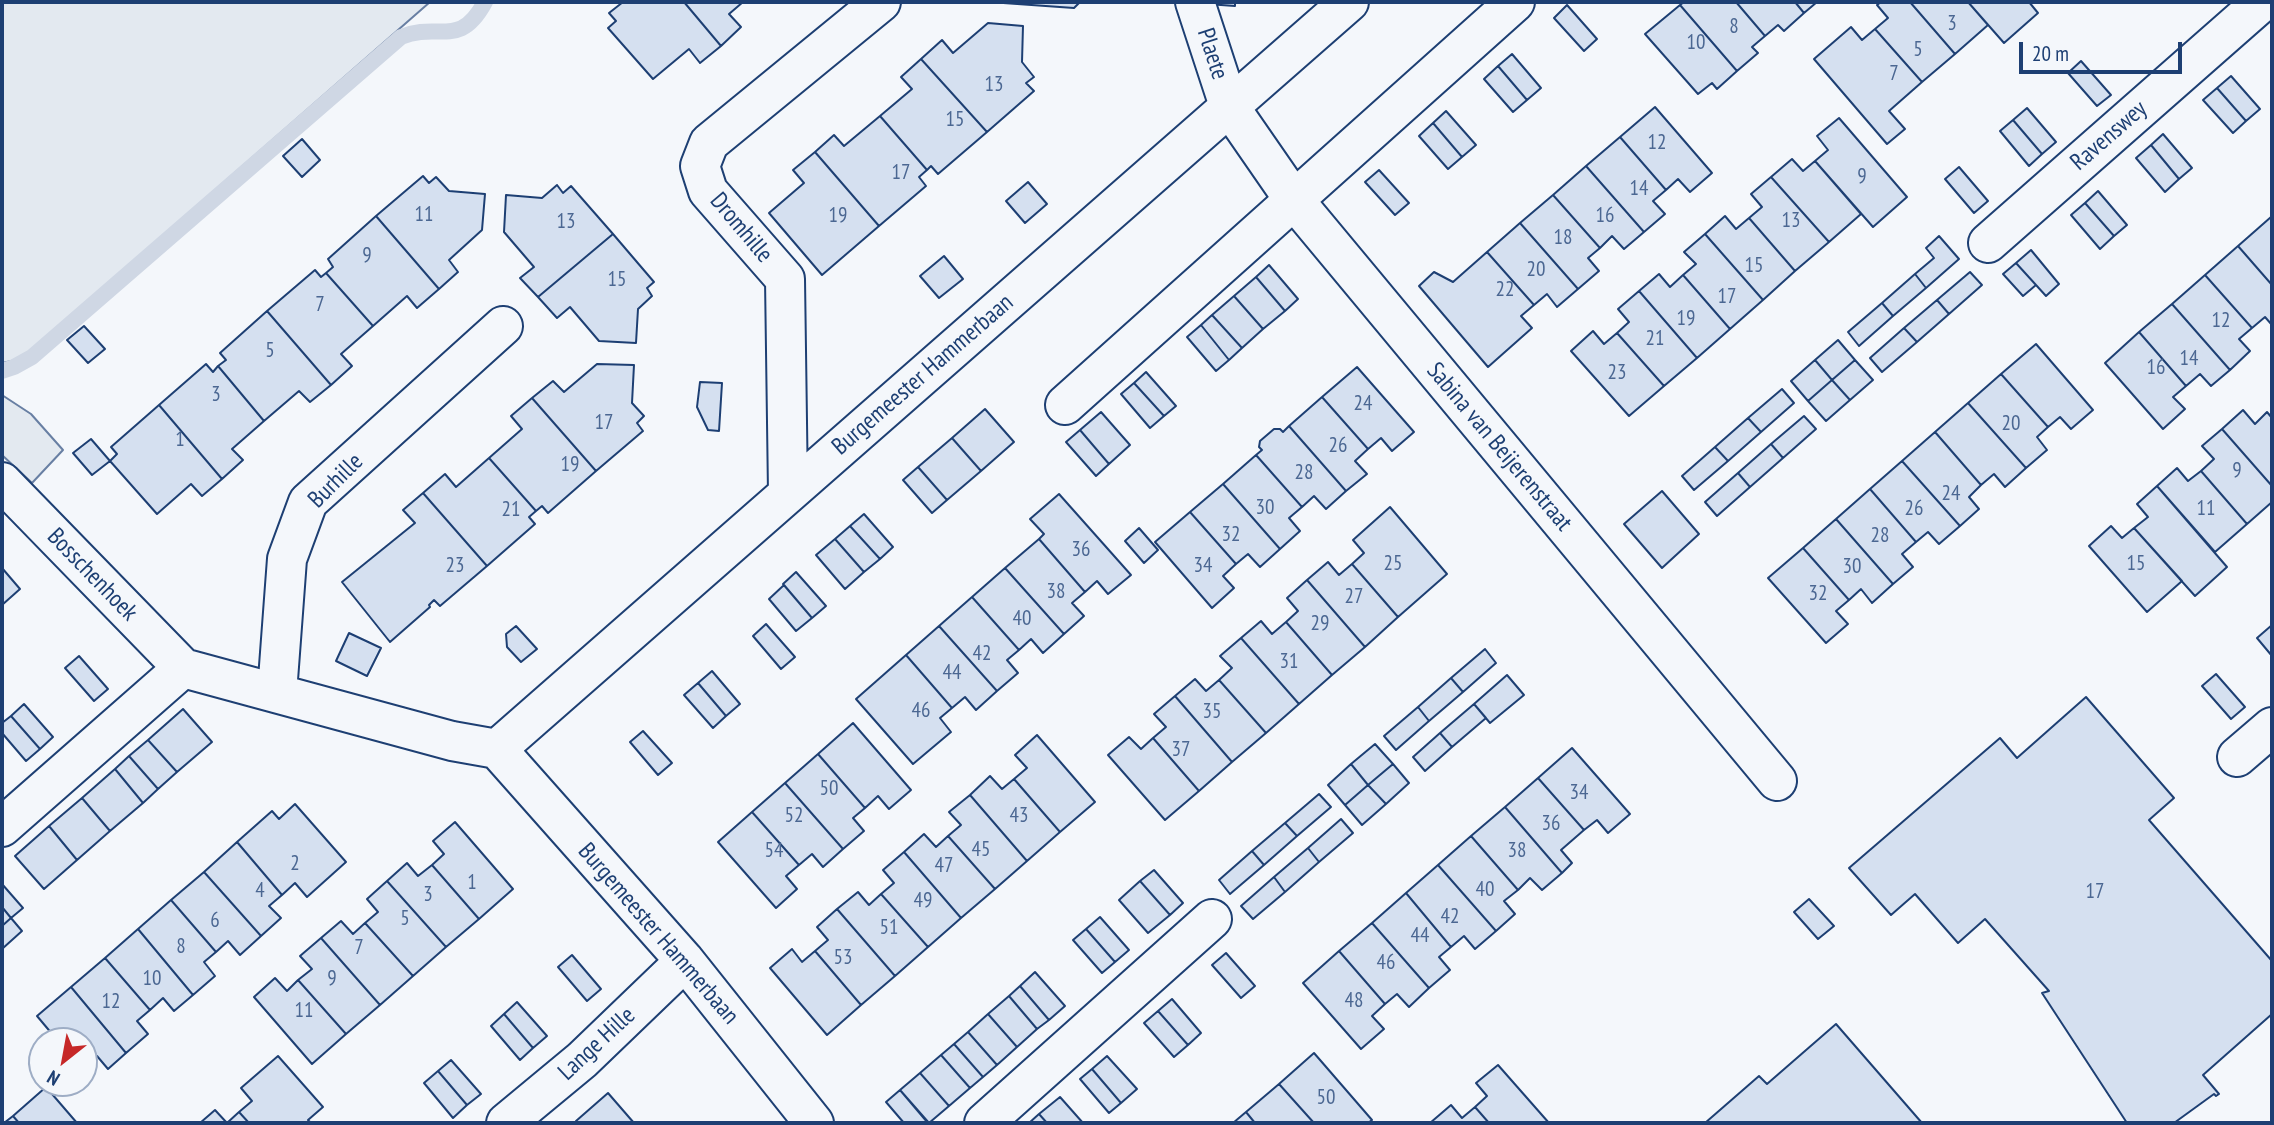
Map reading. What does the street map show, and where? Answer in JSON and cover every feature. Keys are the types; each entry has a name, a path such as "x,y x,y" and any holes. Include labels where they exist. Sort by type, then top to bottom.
{"street":[{"name":"Dromhille","path":"788,493 785,279 708,191 700,166 709,143 881,2"},
{"name":"Plaete","path":"1195,2 1230,106"},
{"name":"Burgemeester Hammerbaan","path":"814,1123 685,961 497,749 1349,2"},
{"path":"1065,405 1515,2"},
{"name":"Ravenswey","path":"1988,243 2262,2"},
{"name":"Sabina van Beijerenstraat","path":"1230,106 1294,200 1777,781"},
{"name":"Burhille","path":"277,693 287,559 309,502 503,326"},
{"name":"Bosschenhoek","path":"2,482 183,668"},
{"path":"2,827 183,668 452,741 497,749"},
{"path":"2237,757 2272,727"},
{"path":"984,1123 1212,919"},
{"name":"Lange Hille","path":"506,1123 582,1060 685,961"}],"shaded area":[{"path":"2,2 430,2 29,353 2,363"},
{"path":"2,395 31,414 63,450 32,483 2,455"}],"building":[{"path":"623,2 684,2 721,46 700,63 689,49 653,79 608,28 616,21 609,13"},
{"path":"684,2 743,2 729,14 741,27 721,46"},
{"path":"989,2 1080,2 1074,8"},
{"path":"1235,2 1235,6 1207,4"},
{"path":"1684,2 1736,2 1765,36 1752,47 1758,53 1737,71 1680,5"},
{"path":"1736,2 1795,2 1804,13 1784,31 1778,25 1765,36"},
{"path":"1795,2 1817,2 1804,13"},
{"path":"1881,2 1910,2 1955,54 1922,82 1875,29 1888,18 1877,5"},
{"path":"1910,2 1968,2 1988,25 1955,54"},
{"path":"1968,2 2029,2 2038,13 2004,43"},
{"path":"1567,5 1597,39 1584,51 1554,18"},
{"path":"1680,5 1737,71 1717,89 1712,83 1698,94 1645,34"},
{"path":"988,23 1023,26 1022,62 1034,77 1026,83 1034,91 987,132 921,59 942,40 953,53"},
{"path":"1851,27 1862,40 1875,29 1922,82 1889,111 1905,129 1887,144 1814,59"},
{"path":"1512,54 1541,88 1527,100 1498,66"},
{"path":"921,59 987,132 938,174 931,166 927,170 880,116 912,89 901,77"},
{"path":"2081,61 2111,95 2097,106 2068,73"},
{"path":"1498,66 1527,100 1513,112 1484,79"},
{"path":"2231,76 2260,109 2246,121 2217,88"},
{"path":"2217,88 2246,121 2233,133 2203,100"},
{"path":"1655,107 1712,173 1690,192 1678,179 1666,190 1620,137"},
{"path":"2027,108 2056,142 2042,154 2013,120"},
{"path":"1446,111 1476,145 1462,157 1433,123"},
{"path":"880,116 927,170 919,177 926,186 879,226 815,152 834,135 844,146"},
{"path":"1839,118 1907,197 1873,227 1815,161 1828,150 1817,136"},
{"path":"2013,120 2042,154 2029,166 2000,131"},
{"path":"1433,123 1462,157 1448,169 1419,136"},
{"path":"2163,134 2192,168 2179,179 2151,145"},
{"path":"1620,137 1666,190 1653,201 1665,214 1644,232 1586,166"},
{"path":"302,139 320,160 302,177 283,156"},
{"path":"2151,145 2179,179 2165,192 2136,158"},
{"path":"815,152 879,226 822,275 769,213 804,183 793,170"},
{"path":"1792,159 1803,171 1815,161 1861,214 1829,242 1771,177"},
{"path":"1586,166 1644,232 1624,249 1612,236 1600,248 1553,195"},
{"path":"1959,167 1988,201 1974,213 1945,179"},
{"path":"1379,170 1409,203 1395,215 1365,182"},
{"path":"423,176 429,183 436,177 449,191 485,194 482,230 449,260 458,272 439,289 376,216"},
{"path":"1771,177 1829,242 1795,271 1749,218 1762,207 1751,194"},
{"path":"1028,182 1047,204 1025,223 1006,201"},
{"path":"557,185 563,193 571,186 613,234 538,297 520,278 534,267 504,232 506,195 542,198"},
{"path":"2098,191 2127,225 2114,236 2085,203"},
{"path":"1553,195 1600,248 1588,258 1599,271 1578,289 1520,223"},
{"path":"2085,203 2114,236 2100,249 2071,215"},
{"path":"376,216 439,289 417,308 407,296 373,326 326,273 333,267 328,259"},
{"path":"1725,216 1736,229 1749,218 1795,271 1763,300 1705,234"},
{"path":"2271,217 2272,219 2272,285 2238,246"},
{"path":"1520,223 1578,289 1557,307 1547,294 1534,305 1487,252"},
{"path":"613,234 654,282 647,288 652,296 638,309 636,343 599,341 570,307 557,318 538,297"},
{"path":"1705,234 1763,300 1730,329 1683,275 1696,264 1684,252"},
{"path":"1939,236 1959,259 1926,288 1915,274 1934,258 1926,248"},
{"path":"2238,246 2272,285 2272,325 2265,317 2252,328 2205,275"},
{"path":"2031,250 2059,284 2046,296 2016,263"},
{"path":"1487,252 1534,305 1521,316 1532,328 1488,367 1419,286 1434,272 1453,282"},
{"path":"944,256 963,279 939,298 920,276"},
{"path":"2016,263 2036,285 2023,296 2003,274"},
{"path":"1269,265 1298,299 1285,311 1256,277"},
{"path":"315,270 321,277 326,273 373,326 341,354 352,366 331,385 267,311"},
{"path":"1970,272 1982,285 1949,314 1937,300"},
{"path":"1659,274 1670,287 1683,275 1730,329 1697,358 1639,291"},
{"path":"1915,274 1926,288 1893,316 1882,303"},
{"path":"2205,275 2252,328 2239,339 2250,351 2230,370 2172,304"},
{"path":"1256,277 1285,311 1263,329 1234,296"},
{"path":"1639,291 1697,358 1664,386 1617,333 1629,322 1618,309"},
{"path":"1234,296 1263,329 1242,348 1212,315"},
{"path":"1937,300 1949,314 1917,342 1904,328"},
{"path":"1882,303 1893,316 1859,346 1848,332"},
{"path":"2172,304 2230,370 2211,386 2200,374 2186,386 2139,332"},
{"path":"267,311 331,385 310,402 299,391 264,421 218,366 226,360 220,353"},
{"path":"1212,315 1242,348 1229,360 1201,325"},
{"path":"1201,325 1229,360 1216,371 1187,337"},
{"path":"84,326 105,349 88,363 67,340"},
{"path":"1904,328 1917,342 1882,372 1870,358"},
{"path":"1593,331 1604,344 1617,333 1664,386 1629,416 1571,351"},
{"path":"2139,332 2186,386 2173,397 2185,409 2163,429 2105,363"},
{"path":"1838,340 1855,360 1832,380 1815,360"},
{"path":"2036,344 2093,410 2071,429 2060,417 2048,427 2001,374"},
{"path":"1815,360 1832,380 1808,401 1791,381"},
{"path":"1855,360 1873,380 1850,400 1832,380"},
{"path":"206,364 213,372 218,366 264,421 232,449 243,460 222,479 159,405"},
{"path":"597,364 634,365 632,403 644,416 637,423 643,431 596,471 532,398 553,381 564,392"},
{"path":"1357,367 1414,432 1392,451 1381,438 1368,449 1322,397"},
{"path":"1146,372 1176,406 1164,416 1134,383"},
{"path":"2001,374 2048,427 2037,437 2047,450 2026,468 1968,403"},
{"path":"1832,380 1850,400 1826,421 1808,401"},
{"path":"700,382 722,383 719,431 708,430 697,407"},
{"path":"1134,383 1164,416 1150,428 1121,394"},
{"path":"1782,389 1794,403 1761,432 1748,418"},
{"path":"1322,397 1368,449 1355,461 1367,474 1346,491 1289,426"},
{"path":"532,398 596,471 548,513 542,506 536,511 489,458 522,429 511,416"},
{"path":"1968,403 2026,468 2005,487 1994,474 1981,485 1935,432"},
{"path":"159,405 222,479 202,496 191,484 157,514 110,461 117,454 111,447"},
{"path":"985,409 1014,442 981,471 952,438"},
{"path":"2243,410 2255,424 2267,412 2272,418 2272,486 2222,429"},
{"path":"1101,412 1130,445 1109,464 1080,430"},
{"path":"1804,416 1816,429 1783,458 1771,444"},
{"path":"1748,418 1761,432 1728,461 1715,447"},
{"path":"1289,426 1346,491 1326,509 1314,496 1302,507 1256,455 1262,450 1259,447 1260,441 1274,429 1283,432"},
{"path":"2222,429 2272,486 2272,502 2247,524 2201,471 2214,459 2202,446"},
{"path":"1080,430 1109,464 1096,476 1066,442"},
{"path":"1935,432 1981,485 1969,497 1979,509 1960,526 1902,461"},
{"path":"952,438 981,471 947,500 918,467"},
{"path":"91,439 110,461 92,475 73,453"},
{"path":"1771,444 1783,458 1750,487 1738,473"},
{"path":"1715,447 1728,461 1694,490 1682,476"},
{"path":"1256,455 1302,507 1289,518 1300,531 1280,549 1223,484"},
{"path":"489,458 536,511 529,517 535,524 487,566 423,493 445,474 456,487"},
{"path":"1902,461 1960,526 1939,544 1928,532 1916,542 1870,489"},
{"path":"918,467 947,500 932,513 903,480"},
{"path":"2177,468 2188,481 2201,471 2247,524 2215,552 2157,486"},
{"path":"1738,473 1750,487 1717,516 1705,502"},
{"path":"1223,484 1280,549 1260,567 1248,554 1236,564 1190,512"},
{"path":"2157,486 2227,567 2195,596 2134,528 2148,517 2137,504"},
{"path":"1870,489 1916,542 1902,554 1913,567 1893,584 1836,519"},
{"path":"1662,491 1699,534 1662,568 1624,524"},
{"path":"423,493 487,566 440,606 434,600 430,607 390,642 342,582 415,523 403,510"},
{"path":"1059,494 1131,575 1108,594 1097,581 1085,592 1039,539 1044,534 1030,519"},
{"path":"1390,507 1447,574 1398,617 1352,564 1364,553 1353,540"},
{"path":"1190,512 1236,564 1223,576 1234,588 1212,608 1155,542"},
{"path":"864,514 893,547 880,559 850,526"},
{"path":"1836,519 1893,584 1872,603 1861,589 1849,600 1803,548"},
{"path":"850,526 880,559 864,572 835,539"},
{"path":"2111,526 2122,538 2134,528 2182,581 2147,612 2089,546"},
{"path":"1139,528 1158,550 1144,563 1125,541"},
{"path":"835,539 864,572 845,589 816,555"},
{"path":"1039,539 1085,592 1072,603 1084,616 1064,634 1005,568"},
{"path":"1803,548 1849,600 1836,611 1848,624 1826,643 1768,578"},
{"path":"1328,562 1339,575 1352,564 1398,617 1365,647 1307,580"},
{"path":"2,568 20,589 2,605"},
{"path":"1005,568 1064,634 1043,653 1031,639 1019,650 972,597"},
{"path":"796,572 826,606 812,618 783,584"},
{"path":"1307,580 1365,647 1332,675 1286,622 1298,611 1287,598"},
{"path":"784,585 812,618 796,631 769,599"},
{"path":"972,597 1019,650 1007,660 1018,673 997,691 939,626"},
{"path":"1261,621 1272,634 1286,622 1332,675 1299,704 1241,638"},
{"path":"766,624 795,657 781,669 753,636"},
{"path":"2272,625 2272,656 2257,638"},
{"path":"516,626 537,649 521,662 507,647 506,634"},
{"path":"939,626 997,691 976,710 965,697 952,708 906,655"},
{"path":"349,633 381,648 367,676 336,661"},
{"path":"1241,638 1299,704 1266,733 1219,680 1232,668 1220,656"},
{"path":"1485,649 1496,663 1463,692 1451,678"},
{"path":"906,655 952,708 940,718 951,732 913,764 856,699"},
{"path":"79,656 108,689 94,701 65,668"},
{"path":"712,671 740,704 726,716 698,683"},
{"path":"2216,674 2245,707 2231,719 2202,686"},
{"path":"1507,675 1524,695 1490,723 1474,704"},
{"path":"1451,678 1463,692 1429,721 1418,707"},
{"path":"1195,679 1206,691 1219,680 1266,733 1232,762 1175,696"},
{"path":"698,683 726,716 713,728 684,695"},
{"path":"1175,696 1232,762 1199,791 1153,738 1166,727 1154,714"},
{"path":"2086,697 2174,798 2149,820 2272,961 2272,1014 2203,1075 2219,1094 2214,1094 2174,1123 2127,1123 2042,993 2049,991 1985,919 1958,943 1915,894 1891,915 1849,868 2000,738 2017,758"},
{"path":"24,704 53,737 40,749 11,716"},
{"path":"1474,704 1486,718 1452,747 1440,733"},
{"path":"1418,707 1429,721 1396,750 1384,736"},
{"path":"183,709 212,742 177,772 148,740"},
{"path":"11,716 40,749 26,761 2,733 2,723"},
{"path":"853,723 911,790 889,809 878,796 865,808 818,754"},
{"path":"643,731 672,763 658,775 630,742"},
{"path":"1440,733 1452,747 1425,771 1413,757"},
{"path":"1037,735 1095,802 1060,832 1014,779 1027,768 1015,755"},
{"path":"1129,737 1141,749 1153,738 1199,791 1165,820 1108,755"},
{"path":"148,740 177,772 158,789 129,756"},
{"path":"1375,744 1393,764 1368,785 1351,764"},
{"path":"1572,748 1630,814 1608,833 1597,820 1584,830 1538,778"},
{"path":"818,754 865,808 853,818 864,831 843,849 785,783"},
{"path":"129,756 158,789 143,803 115,769"},
{"path":"1351,764 1368,785 1345,805 1328,785"},
{"path":"1393,764 1409,783 1386,804 1368,785"},
{"path":"115,769 143,803 110,831 82,798"},
{"path":"990,776 1002,789 1014,779 1060,832 1027,861 970,795"},
{"path":"1538,778 1584,830 1561,850 1572,863 1562,873 1505,807"},
{"path":"785,783 843,849 823,867 812,854 799,865 752,812"},
{"path":"1368,785 1386,804 1362,825 1345,805"},
{"path":"1319,794 1331,807 1297,836 1285,823"},
{"path":"970,795 1027,861 995,889 948,836 961,825 949,812"},
{"path":"82,798 110,831 77,860 49,826"},
{"path":"295,804 346,862 307,897 295,883 282,895 237,842 272,811 279,819"},
{"path":"1505,807 1562,873 1542,890 1530,878 1518,890 1471,836"},
{"path":"752,812 799,865 786,876 797,889 776,908 718,842"},
{"path":"1341,819 1353,833 1319,862 1308,848"},
{"path":"455,822 513,889 479,919 432,865 444,854 433,841"},
{"path":"1285,823 1297,836 1264,865 1252,851"},
{"path":"49,826 77,860 44,889 15,856"},
{"path":"924,834 936,847 948,836 995,889 961,918 904,852"},
{"path":"1471,836 1518,890 1504,901 1515,914 1496,931 1438,865"},
{"path":"237,842 282,895 269,906 281,918 261,936 204,872"},
{"path":"1308,848 1319,862 1285,892 1274,877"},
{"path":"1252,851 1264,865 1230,894 1219,880"},
{"path":"904,852 961,918 928,947 881,894 894,883 883,870"},
{"path":"407,863 418,876 432,865 479,919 446,947 387,881"},
{"path":"1438,865 1496,931 1475,949 1464,936 1451,947 1406,893"},
{"path":"1154,870 1183,903 1170,915 1140,881"},
{"path":"204,872 261,936 240,955 228,941 216,952 171,900"},
{"path":"1274,877 1285,892 1253,919 1241,906"},
{"path":"387,881 446,947 413,976 365,923 378,912 367,899"},
{"path":"1140,881 1170,915 1148,933 1119,900"},
{"path":"2,884 23,908 11,918 2,907"},
{"path":"858,892 869,905 881,894 928,947 895,976 837,909"},
{"path":"1406,893 1451,947 1439,957 1450,970 1429,988 1372,923"},
{"path":"1809,899 1834,926 1818,939 1794,912"},
{"path":"171,900 216,952 204,962 215,976 193,995 138,929"},
{"path":"2,907 11,918 2,926"},
{"path":"837,909 895,976 861,1005 815,951 828,940 817,927"},
{"path":"1100,917 1129,950 1115,962 1086,929"},
{"path":"11,918 22,931 2,949 2,926"},
{"path":"341,921 353,934 365,923 413,976 380,1005 321,938"},
{"path":"1372,923 1429,988 1409,1007 1397,994 1385,1004 1339,951"},
{"path":"138,929 193,995 174,1011 163,998 150,1010 105,958"},
{"path":"1086,929 1115,962 1102,973 1073,940"},
{"path":"321,938 380,1005 346,1034 298,980 312,969 300,956"},
{"path":"792,949 802,962 815,951 861,1005 827,1035 770,968"},
{"path":"1339,951 1385,1004 1372,1016 1384,1029 1361,1049 1303,983"},
{"path":"1226,953 1255,986 1241,998 1212,965"},
{"path":"572,955 601,989 587,1001 558,967"},
{"path":"105,958 150,1010 137,1021 148,1034 126,1053 71,987"},
{"path":"1035,972 1065,1006 1049,1020 1020,986"},
{"path":"275,978 287,991 298,980 346,1034 312,1064 254,997"},
{"path":"1020,986 1049,1020 1037,1029 1009,996"},
{"path":"71,987 126,1053 108,1069 98,1057 98,1027 46,1027 37,1016"},
{"path":"1009,996 1037,1029 1017,1047 988,1014"},
{"path":"1172,999 1201,1033 1188,1045 1158,1011"},
{"path":"517,1002 547,1036 533,1048 504,1014"},
{"path":"1158,1011 1188,1045 1174,1057 1144,1023"},
{"path":"504,1014 533,1048 520,1060 491,1026"},
{"path":"988,1014 1017,1047 997,1065 968,1032"},
{"path":"1836,1024 1922,1123 1705,1123 1759,1076 1767,1084"},
{"path":"968,1032 997,1065 983,1077 954,1044"},
{"path":"954,1044 983,1077 970,1088 941,1055"},
{"path":"1314,1053 1372,1120 1368,1123 1314,1123 1279,1084"},
{"path":"941,1055 970,1088 949,1106 920,1073"},
{"path":"278,1056 323,1107 308,1120 311,1123 249,1123 239,1112 252,1101 241,1088"},
{"path":"1107,1056 1137,1089 1121,1103 1092,1069"},
{"path":"451,1060 481,1094 467,1105 438,1071"},
{"path":"1498,1065 1549,1123 1489,1123 1475,1107 1487,1096 1476,1083"},
{"path":"1092,1069 1121,1103 1109,1113 1080,1079"},
{"path":"438,1071 467,1105 453,1118 424,1083"},
{"path":"920,1073 949,1106 929,1123 900,1090"},
{"path":"1279,1084 1314,1123 1255,1123 1246,1112"},
{"path":"900,1090 928,1123 904,1123 886,1102"},
{"path":"608,1093 634,1123 576,1121"},
{"path":"35,1097 55,1097 77,1123 19,1123 13,1116"},
{"path":"1060,1097 1083,1123 1047,1123 1039,1114"},
{"path":"1451,1105 1462,1118 1475,1107 1489,1123 1430,1123"},
{"path":"215,1110 227,1123 200,1123"},
{"path":"239,1112 249,1123 227,1123"},
{"path":"1246,1112 1255,1123 1233,1123"},
{"path":"1039,1114 1047,1123 1029,1123"},
{"path":"13,1116 19,1123 4,1123"}],"waterway":[{"path":"2,371 32,357 401,37 414,33 457,30 475,17 485,2"}]}
